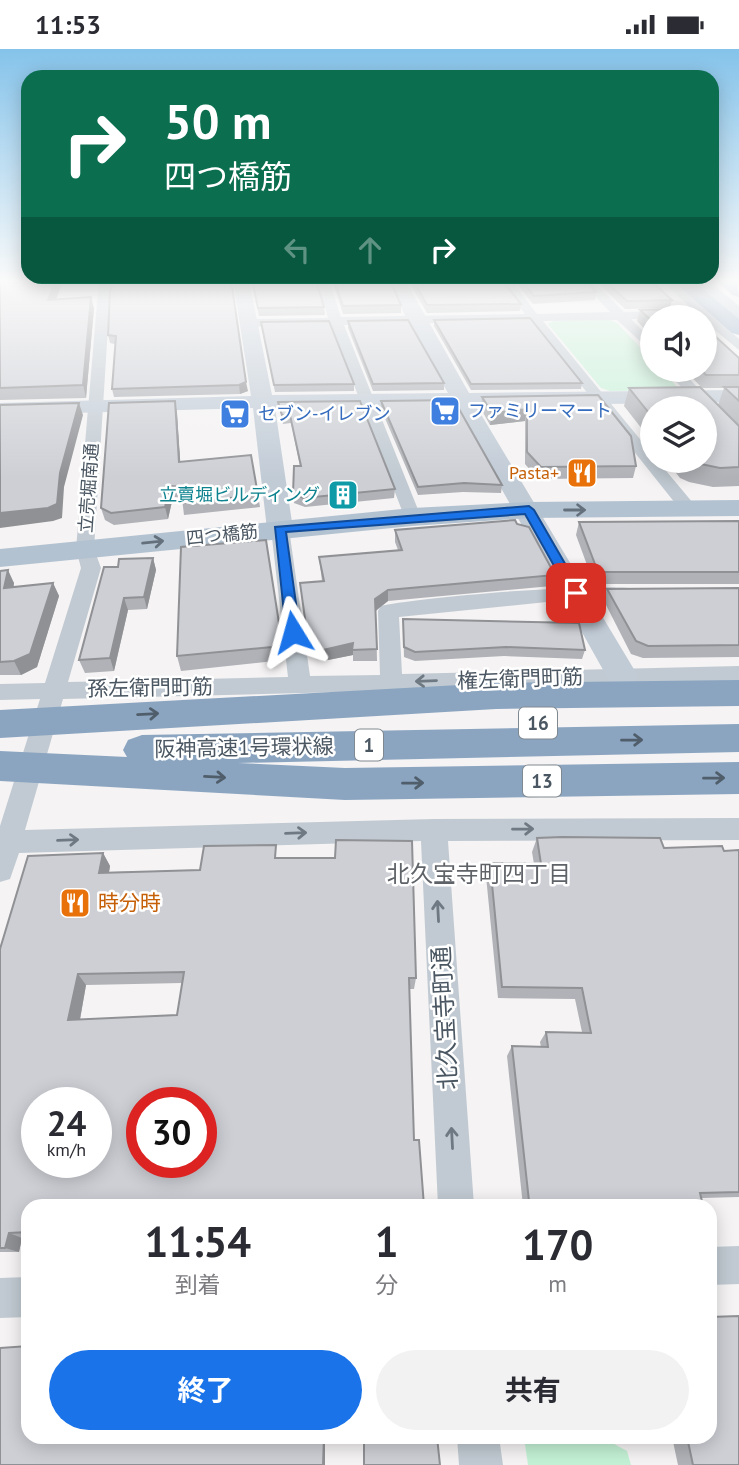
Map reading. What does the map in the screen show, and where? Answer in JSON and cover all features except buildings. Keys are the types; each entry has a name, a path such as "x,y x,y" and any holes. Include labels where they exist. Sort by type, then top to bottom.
{"highway":[{"path":"0,724 496,696 739,693"},
{"name":"16","path":"338,746 654,710 739,704"},
{"name":"阪神高速1号環状線","path":"0,754 739,738"},
{"name":"13","path":"0,766 345,784 739,778"}],"main road":[{"name":"四つ橋筋","path":"0,558 412,517 529,510 739,508"}],"street":[{"name":"立売堀南通","path":"0,870 4,842 91,568 85,549 99,346"},
{"path":"251,346 263,401 300,684"},
{"path":"345,346 412,517"},
{"path":"432,346 529,510 622,676"},
{"path":"556,346 689,509"},
{"path":"684,382 697,396"},
{"path":"717,397 739,396"},
{"path":"0,409 94,404 640,398"},
{"path":"717,417 739,440"},
{"path":"391,682 388,611 576,593 657,593"},
{"name":"権左衛門町筋","path":"300,684 739,674"},
{"name":"孫左衛門町筋","path":"0,692 300,684"},
{"path":"4,842 434,830 739,829"},
{"name":"北久宝寺町通","path":"434,830 456,1199"},
{"path":"717,1266 739,1265"},
{"path":"0,1298 21,1297"},
{"path":"479,1444 481,1465"}],"green space":[{"path":"566,346 639,346 640,382 673,382 677,387 673,390 610,391 601,388"},
{"path":"525,1444 614,1444 627,1451 631,1465 528,1465"}],"place":[{"name":"ファミリーマート","path":"445,411"},
{"name":"セブン-イレブン","path":"235,414"},
{"name":"Pasta+","path":"582,473"},
{"name":"立賣堀ビルディング","path":"343,495"},
{"name":"時分時","path":"75,903"}],"district":[{"name":"北久宝寺町四丁目","path":"479,874"}],"route":[{"path":"293,632 280,529 529,510 576,593"}]}
